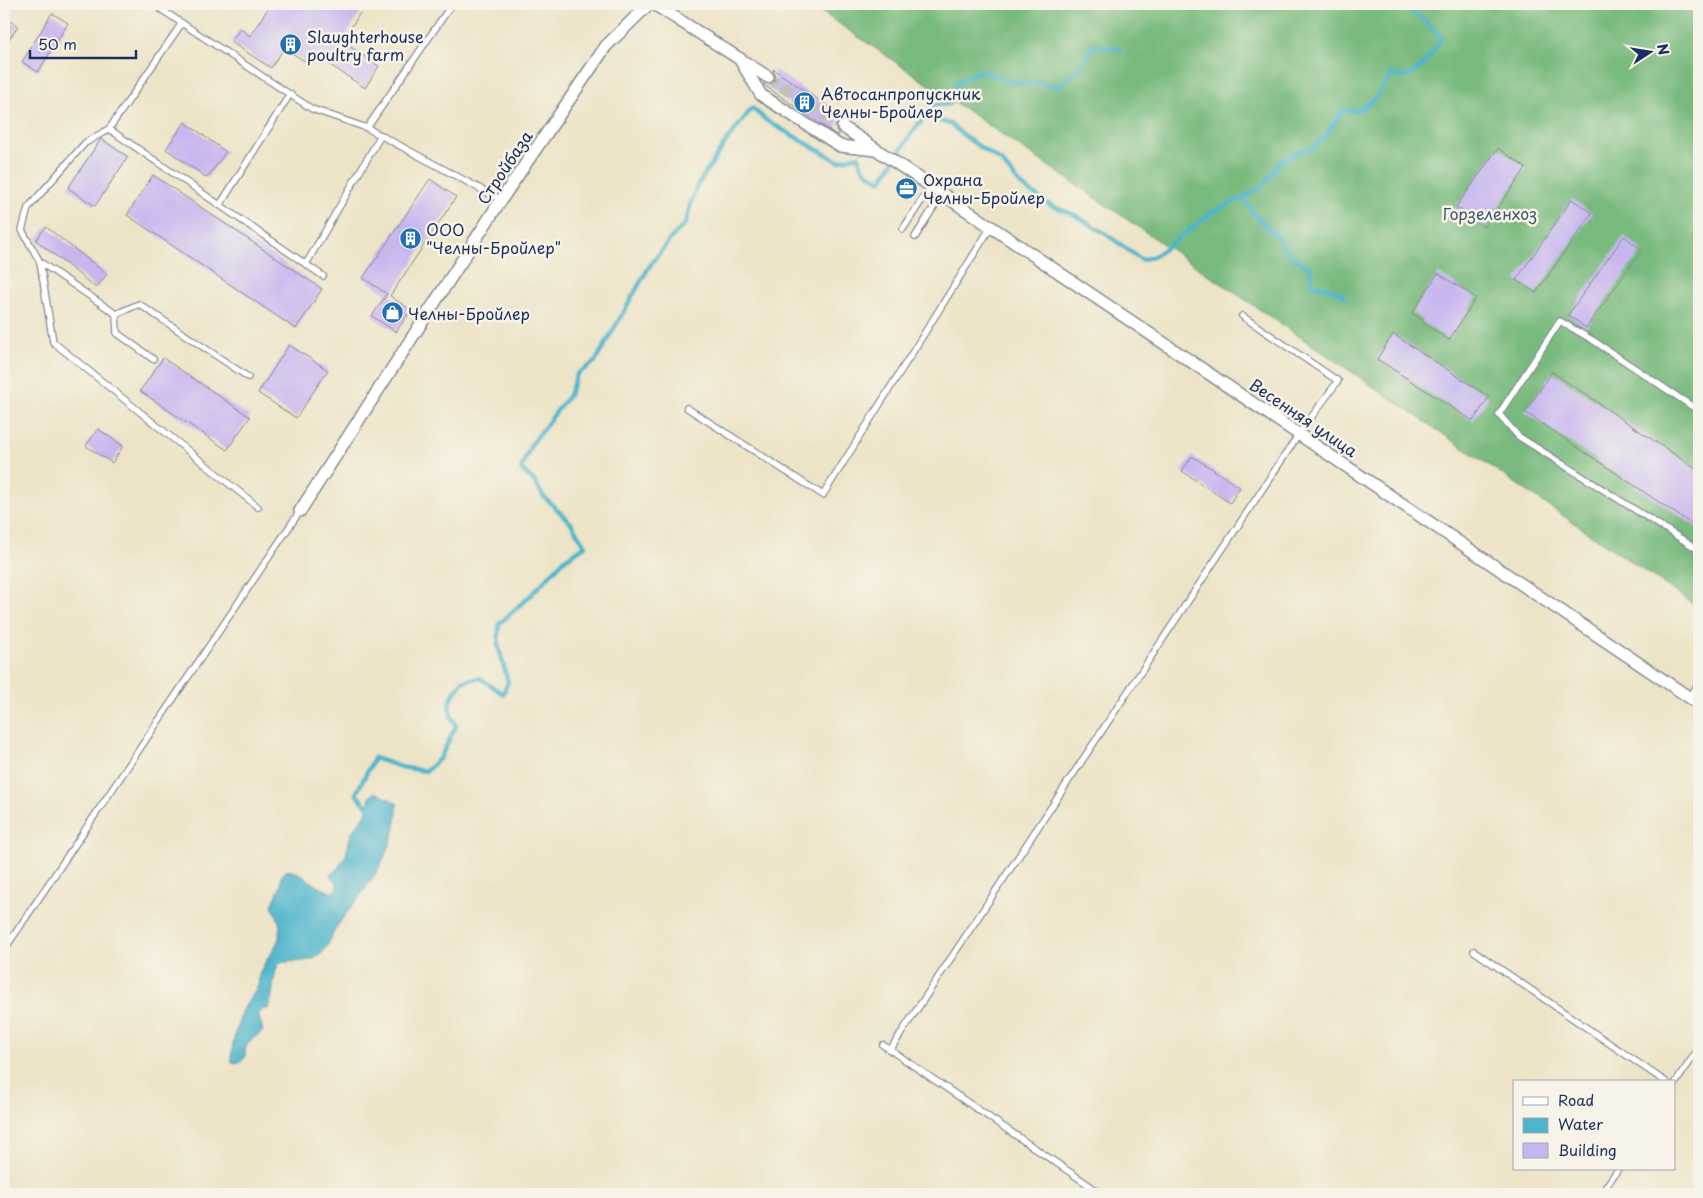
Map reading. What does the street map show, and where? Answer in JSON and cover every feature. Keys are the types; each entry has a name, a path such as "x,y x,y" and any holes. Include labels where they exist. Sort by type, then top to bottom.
{"street":[{"name":"Стройбаза","path":"300,511 500,200 606,46 649,4"},
{"path":"654,4 764,74"},
{"path":"739,58 761,94 769,100 840,146 877,150"},
{"name":"Весенняя улица","path":"843,127 1695,701"}],"lane":[{"path":"153,4 312,109 368,128 500,200"},
{"path":"368,128 452,4"},
{"path":"182,23 109,130 85,144 28,208 22,230 40,262 53,342 258,507"},
{"path":"220,205 290,94"},
{"path":"109,130 323,276"},
{"path":"306,264 382,135"},
{"path":"903,229 931,186"},
{"path":"915,237 942,194"},
{"path":"687,408 823,496 991,227"},
{"path":"40,262 116,314"},
{"path":"116,314 139,304 248,377"},
{"path":"116,314 117,333 153,359"},
{"path":"890,1050 1299,434 1338,381 1242,316"},
{"path":"1699,411 1594,341 1560,321 1499,414 1518,436 1699,550"},
{"path":"4,950 300,511"},
{"path":"1695,701 1699,682"},
{"path":"1474,951 1663,1080"},
{"path":"883,1045 1102,1194"},
{"path":"1676,1082 1699,1048"},
{"path":"1601,1194 1617,1170"}],"green space":[{"name":"Горзеленхоз","path":"810,4 1699,4 1699,608"}],"water":[{"path":"375,792 397,803 396,825 380,867 338,925 326,948 320,955 305,961 279,963 268,1009 263,1009 258,1013 263,1031 246,1047 245,1055 240,1063 232,1062 234,1040 241,1015 247,1002 256,990 260,972 275,947 280,933 280,926 272,906 281,885 281,876 287,870 299,873 317,886 333,893 337,887 337,882 331,877 332,873 346,855 351,833 366,814 370,797"}],"building":[{"name":"Slaughterhouse poultry farm","path":"271,4 366,4 342,41 379,66 365,88 312,53 306,62 284,48 271,68 231,42 240,28 250,36"},
{"path":"52,13 68,23 38,72 22,62"},
{"path":"4,17 18,26 4,47"},
{"name":"Автосанпропускник Челны-Бройлер","path":"773,69 848,120 840,120 837,123 836,130 839,134 838,136 764,85 764,83 771,84 775,81"},
{"path":"185,122 226,152 207,178 166,149"},
{"path":"101,139 128,157 95,206 68,188"},
{"path":"1498,148 1526,168 1484,227 1456,207"},
{"path":"153,175 322,289 296,329 127,215"},
{"name":"ООО \"Челны-Бройлер\"","path":"430,179 456,197 390,296 411,310 396,332 372,316 387,294 363,278"},
{"path":"1572,199 1592,213 1536,293 1516,280"},
{"path":"46,227 107,274 96,288 36,240"},
{"path":"1624,236 1642,250 1586,328 1568,315"},
{"path":"1438,273 1476,298 1449,340 1412,313"},
{"path":"1393,334 1489,397 1473,421 1377,359"},
{"path":"289,345 328,370 296,418 258,393"},
{"path":"163,358 250,417 227,450 140,391"},
{"path":"1552,372 1699,471 1699,529 1525,412"},
{"path":"98,429 123,446 112,463 86,446"},
{"path":"1192,456 1240,487 1230,503 1182,471"}],"waterway":[{"path":"924,116 950,124 968,139 1001,161 1022,186 1050,205 1075,215 1106,234 1142,260 1156,255 1214,211 1243,198 1264,185 1281,161 1298,151 1310,150 1326,136 1343,110 1359,109 1372,101 1383,88 1391,74 1402,77 1408,76 1420,68 1441,38 1424,20 1401,4"},
{"path":"367,806 356,794 374,758 401,767 426,771 440,758 456,726 449,707 451,698 463,681 480,678 503,694 508,682 498,645 499,624 532,594 565,559 585,546 571,523 544,497 534,481 521,469 531,445 569,395 577,374 595,362 649,267 671,238 686,223 697,186 725,143 752,108 767,121 838,161 859,156 859,161 863,168 881,181 911,134 934,105 950,104 958,82 980,71 1005,80 1040,83 1058,87 1079,69 1094,45 1120,49"},
{"path":"1243,198 1254,214 1272,231 1291,256 1311,269 1312,284 1333,290 1345,297"}],"tunnel":[{"path":"768,77 843,127"}],"place":[{"name":"Slaughterhouse poultry farm","path":"291,45"},
{"name":"Автосанпропускник Челны-Бройлер","path":"805,102"},
{"name":"Охрана Челны-Бройлер","path":"907,188"},
{"name":"ООО \"Челны-Бройлер\"","path":"410,238"},
{"name":"Челны-Бройлер","path":"392,313"}]}
